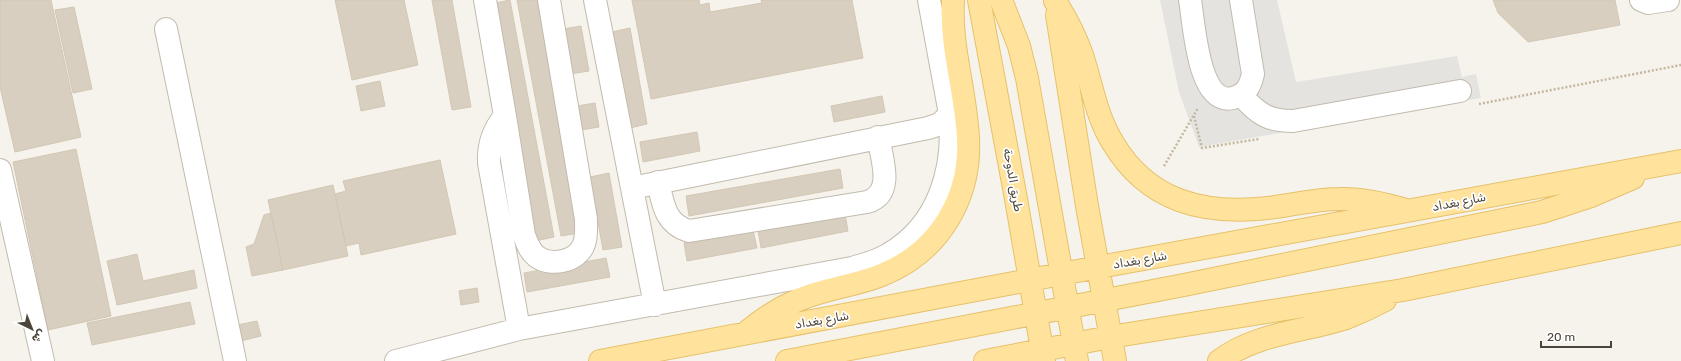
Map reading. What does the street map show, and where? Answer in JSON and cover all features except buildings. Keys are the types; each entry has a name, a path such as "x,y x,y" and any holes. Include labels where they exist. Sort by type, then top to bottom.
{"main road":[{"path":"744,334 769,315 792,303 828,290 866,281 902,265 933,240 945,227 956,206 963,184 967,163 968,140 966,118 953,41 954,0"},
{"name":"طريق الدوحة","path":"979,0 1043,355"},
{"path":"1001,0 1019,46 1027,78 1075,352"},
{"path":"1055,0 1075,36 1082,55 1097,110 1104,127 1122,158 1134,171 1152,186 1182,202 1210,209 1232,211 1251,210 1340,199 1363,200 1410,211"},
{"path":"1055,0 1098,267 1115,361"},
{"name":"شارع بغداد","path":"600,361 1098,267 1681,161"},
{"path":"787,361 1104,300 1542,212 1591,196 1658,165"},
{"path":"985,361 1075,352 1110,337 1403,290 1681,233"},
{"path":"1219,361 1240,348 1256,341 1346,318 1403,290"}],"street":[{"path":"485,0 524,235 528,247 538,257 550,262 563,261 575,255 584,245 586,226 549,0"},
{"path":"595,0 655,305"},
{"path":"396,361 519,330 852,268 874,262 890,254 919,230 930,216 937,203 950,162 952,133 950,114 929,0"},
{"path":"1190,0 1202,75 1218,96 1229,99 1242,96 1250,86 1253,74 1241,0"},
{"path":"1641,0 1648,3 1668,0"},
{"path":"166,30 235,361"},
{"path":"1242,96 1265,117 1279,121 1293,121 1460,91"},
{"path":"632,188 928,128 940,124 950,114"},
{"path":"505,116 493,132 488,153 519,330"},
{"path":"658,182 663,205 669,219 681,229 689,231 867,202 879,196 883,191 885,184 878,137"},
{"path":"0,170 43,361"}],"path":[{"path":"1152,186 1194,116 1209,86"}],"shaded area":[{"path":"1160,0 1277,0 1296,82 1457,56 1462,77 1476,74 1481,98 1199,147 1179,92"}]}
